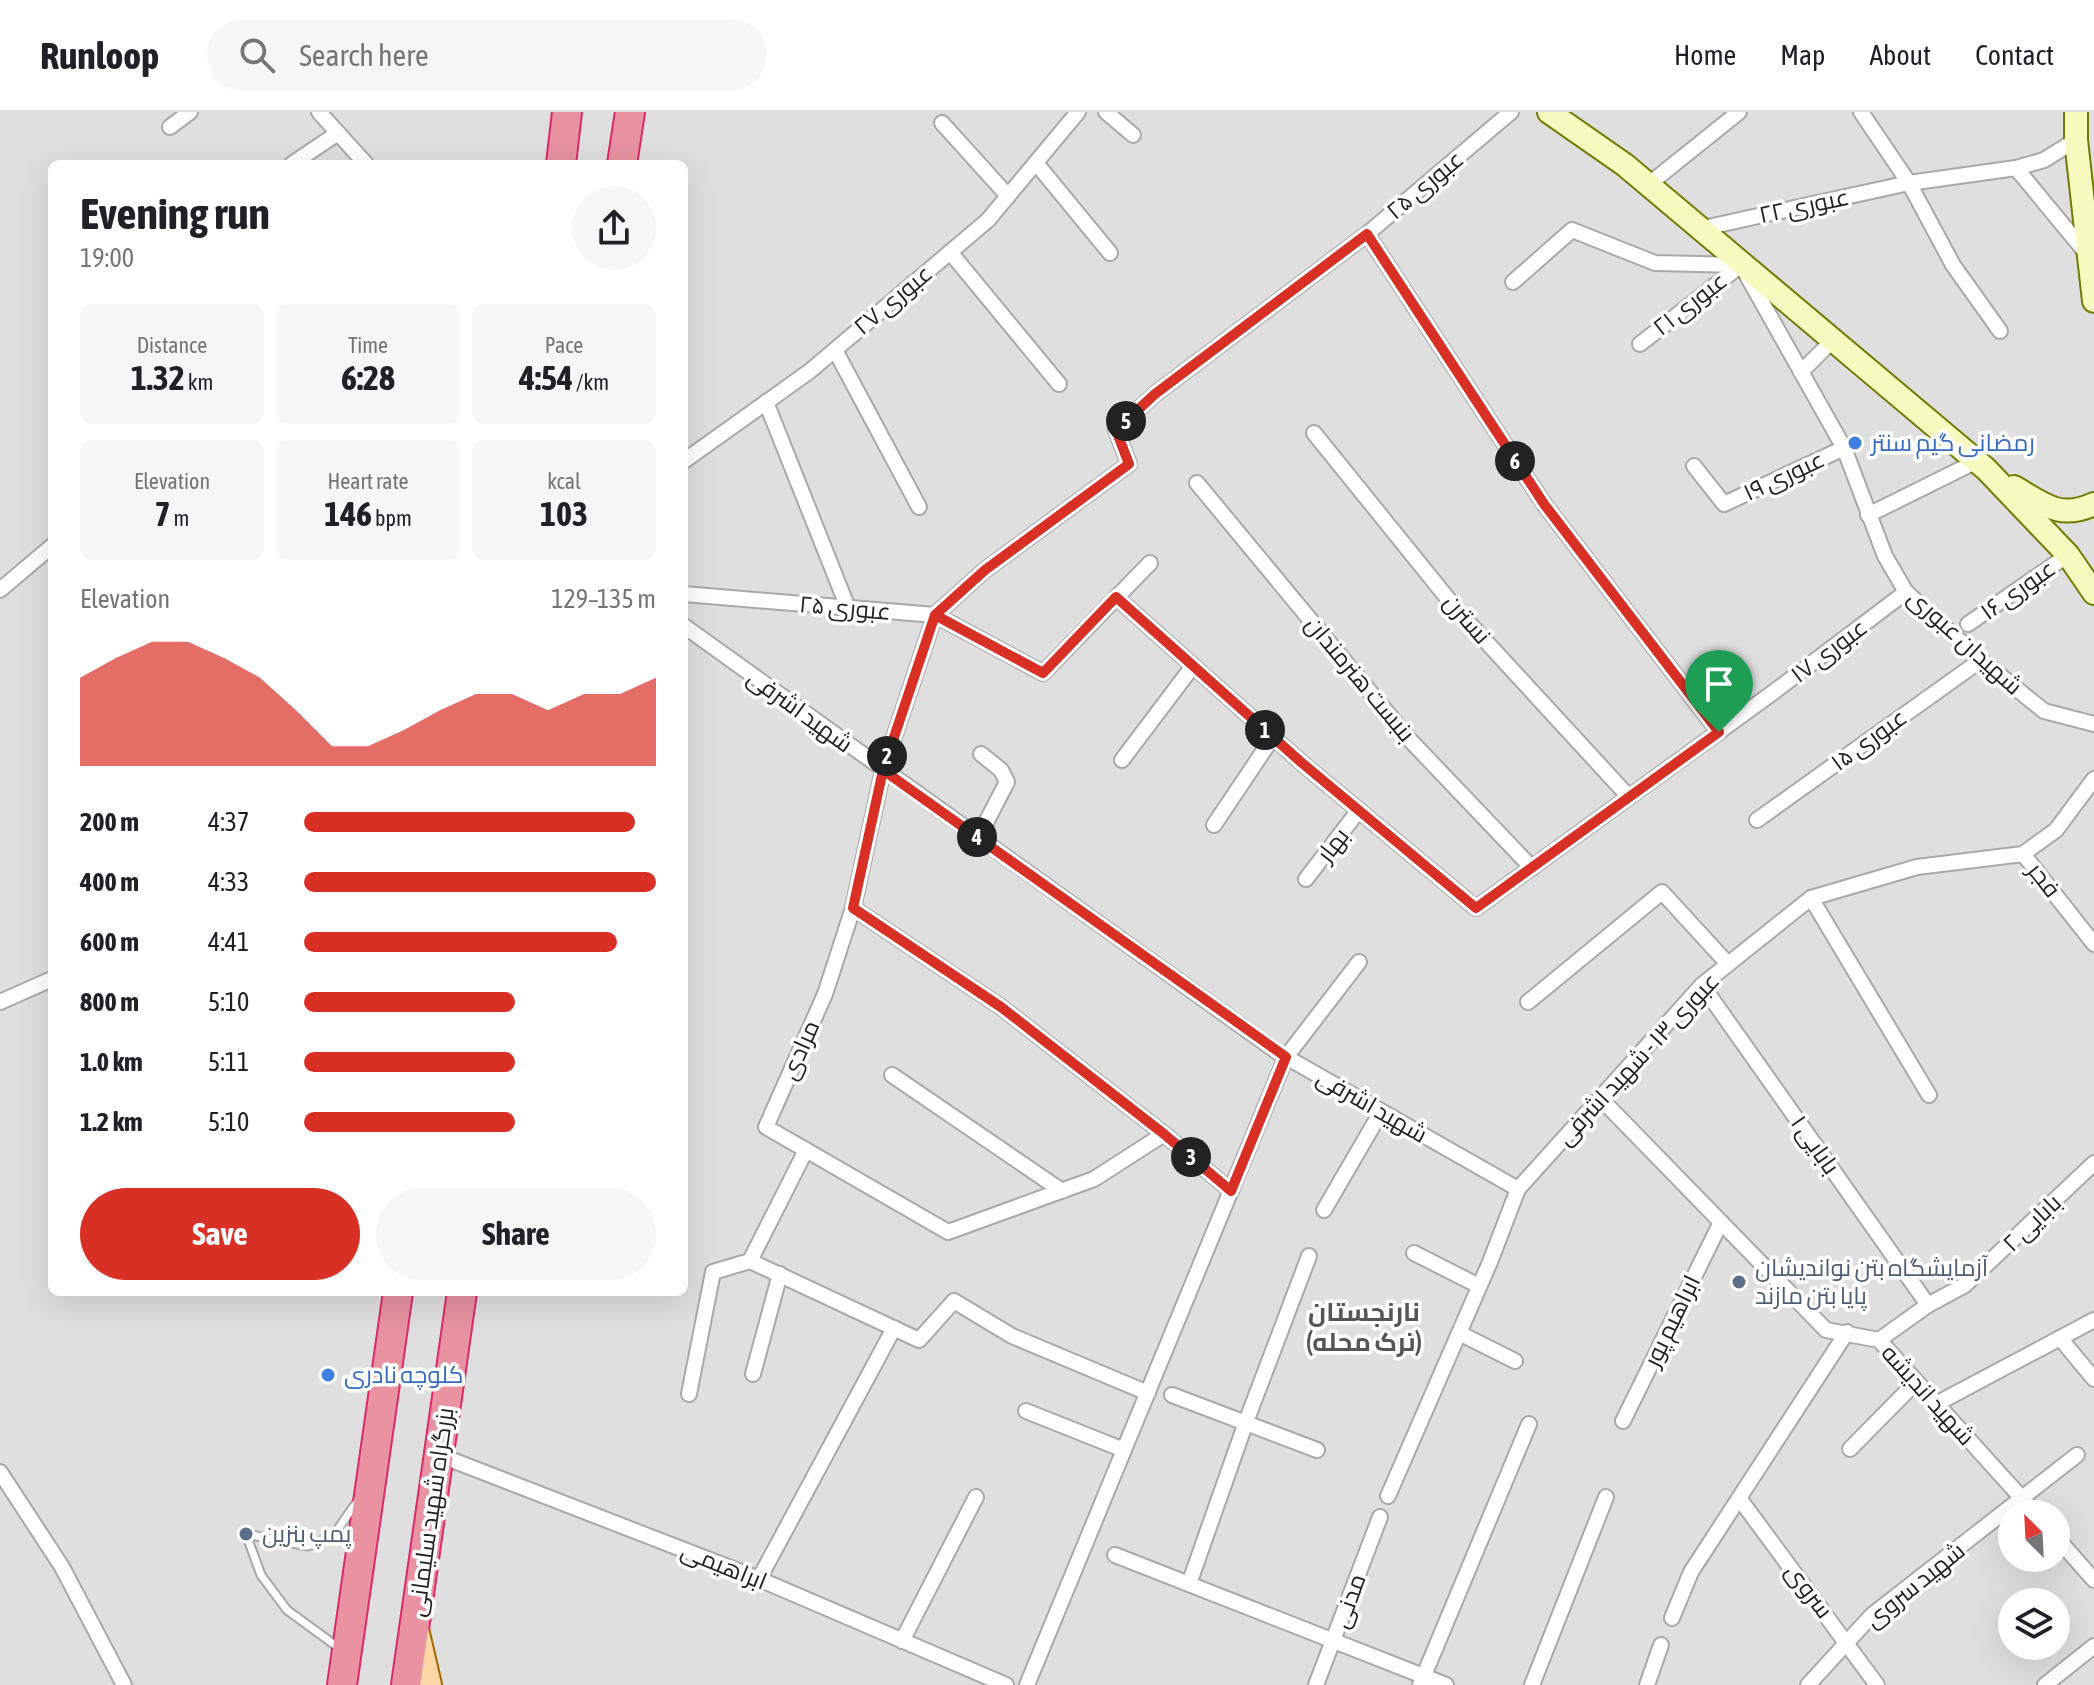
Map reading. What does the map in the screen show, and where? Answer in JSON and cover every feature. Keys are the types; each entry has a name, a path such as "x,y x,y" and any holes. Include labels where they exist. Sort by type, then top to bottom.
{"highway":[{"path":"623,160 630,112"},
{"path":"562,160 567,119"},
{"path":"342,1685 397,1296"},
{"name":"بزرگراه شهید سلیمانی","path":"406,1685 461,1296"}],"main road":[{"name":"شهیدان عبوری","path":"1549,112 1625,165 1982,465 2068,555 2094,593"},
{"path":"2076,112 2076,140 2087,181 2094,301"},
{"name":"شهیدان عبوری","path":"1982,465 2051,509 2078,512 2094,504"},
{"path":"415,1623 429,1685"}],"street":[{"path":"170,127 190,112"},
{"path":"319,112 362,160"},
{"name":"عبوری ۲۷","path":"688,458 835,350 988,220 1078,112"},
{"path":"1106,112 1133,135"},
{"name":"عبوری ۲۵","path":"688,594 935,615 985,570 1129,464 1116,430 1155,394 1367,234 1511,112"},
{"path":"1648,185 1739,112"},
{"path":"1861,112 1909,183 1953,265 2000,331"},
{"path":"942,123 1008,196"},
{"path":"298,160 338,133"},
{"name":"عبوری ۲۲","path":"1699,229 1909,183 2016,168 2044,160 2076,140"},
{"path":"1036,163 1110,253"},
{"path":"2016,168 2092,254"},
{"path":"1513,282 1572,230 1655,263 1741,265"},
{"path":"1367,234 1544,504 1719,732"},
{"path":"950,252 1059,384"},
{"name":"عبوری ۲۱","path":"1640,344 1741,265"},
{"name":"شهیدان عبوری","path":"1741,265 1844,448 1885,556 1906,592 1981,660 2044,711 2094,724"},
{"path":"1801,372 1833,340"},
{"path":"835,350 919,507"},
{"path":"766,402 848,608"},
{"name":"نسترن","path":"1314,433 1457,610 1629,797"},
{"name":"عبوری ۱۹","path":"1694,466 1724,504 1844,448"},
{"path":"1868,515 1982,465"},
{"name":"بنبست هنرمندان","path":"1197,483 1409,739 1532,868"},
{"path":"0,590 48,549"},
{"name":"عبوری ۱۶","path":"1968,624 2068,555"},
{"path":"935,615 1043,673 1150,563"},
{"name":"عبوری ۱۷","path":"1116,597 1273,737 1476,908 1906,592"},
{"name":"مرادی","path":"935,615 883,770 853,908 825,994 766,1127 948,1232 1062,1191"},
{"name":"شهید اشرفی","path":"688,629 1286,1057 1518,1189"},
{"name":"عبوری ۱۵","path":"1757,820 1981,660"},
{"path":"1122,760 1193,666"},
{"path":"1214,825 1273,737"},
{"path":"978,838 1007,782 1001,770 981,754"},
{"name":"عبوری ۱۳ - شهید اشرفی","path":"1388,1496 1518,1189 1702,985 1811,898 1917,867 2023,854 2056,830 2094,779"},
{"name":"بهار","path":"1306,879 1359,810"},
{"name":"فجر","path":"2023,854 2094,944"},
{"path":"1528,1002 1662,892 1728,964"},
{"path":"1811,898 1929,1095"},
{"path":"853,908 1001,1007 1164,1134 1231,1191"},
{"path":"1027,1685 1286,1057 1359,962"},
{"path":"0,1002 48,981"},
{"name":"بابایی ۱","path":"1702,985 1928,1305"},
{"path":"892,1075 1062,1191 1094,1179 1164,1134"},
{"name":"شهید اندیشه","path":"1601,1099 1826,1330 1879,1340 2023,1499"},
{"path":"1324,1210 1381,1112"},
{"path":"750,1261 806,1150"},
{"name":"بابایی ۲","path":"1879,1340 1928,1305 1965,1285 2094,1163"},
{"name":"ابراهیم پور","path":"1623,1421 1721,1222"},
{"path":"1414,1253 1479,1286"},
{"path":"1189,1584 1309,1256"},
{"path":"689,1394 713,1272 750,1261 919,1340 954,1301 1012,1336 1148,1393"},
{"path":"753,1374 780,1274"},
{"path":"1936,1404 2094,1320"},
{"path":"759,1579 894,1328"},
{"path":"1672,1618 1691,1572 1847,1332"},
{"path":"1459,1333 1515,1361"},
{"path":"2060,1338 2094,1379"},
{"path":"1850,1449 1916,1382"},
{"path":"1172,1395 1317,1450"},
{"path":"1026,1411 1124,1450"},
{"path":"1422,1681 1529,1424"},
{"name":"ابراهیمی","path":"439,1455 759,1579 1006,1685"},
{"name":"شهید سروی","path":"1808,1685 1872,1615 2077,1455"},
{"path":"0,1472 62,1567 124,1685"},
{"path":"902,1641 976,1497"},
{"path":"1532,1685 1606,1497"},
{"name":"سروی","path":"1739,1498 1877,1685"},
{"name":"مدنی","path":"1316,1685 1380,1517"},
{"path":"2070,1553 2094,1580"},
{"path":"1115,1555 1335,1641 1422,1681 1446,1685"},
{"path":"1647,1685 1661,1645"},
{"path":"2045,1685 2094,1646"}],"lane":[{"path":"346,1654 287,1610 261,1575 246,1534 308,1546 333,1536 372,1477"}],"shaded area":[{"path":"0,112 2094,112 2094,1685 0,1685"}],"place":[{"name":"رمضانی گیم سنتر","path":"1855,443"},
{"name":"آزمایشگاه بتن نواندیشان پایا بتن مازند","path":"1739,1282"},
{"name":"کلوچه نادری","path":"328,1375"},
{"name":"پمپ بنزین","path":"246,1534"}],"district":[{"name":"نارنجستان (ترک محله)","path":"1364,1327"}],"route":[{"path":"1719,732 1476,908 1302,763 1116,597 1043,673 935,615 883,770 853,908 1001,1007 1164,1134 1231,1191 1286,1057 883,770 909,693 935,615 985,570 1129,464 1116,430 1155,394 1367,234 1544,504 1719,732"}]}
